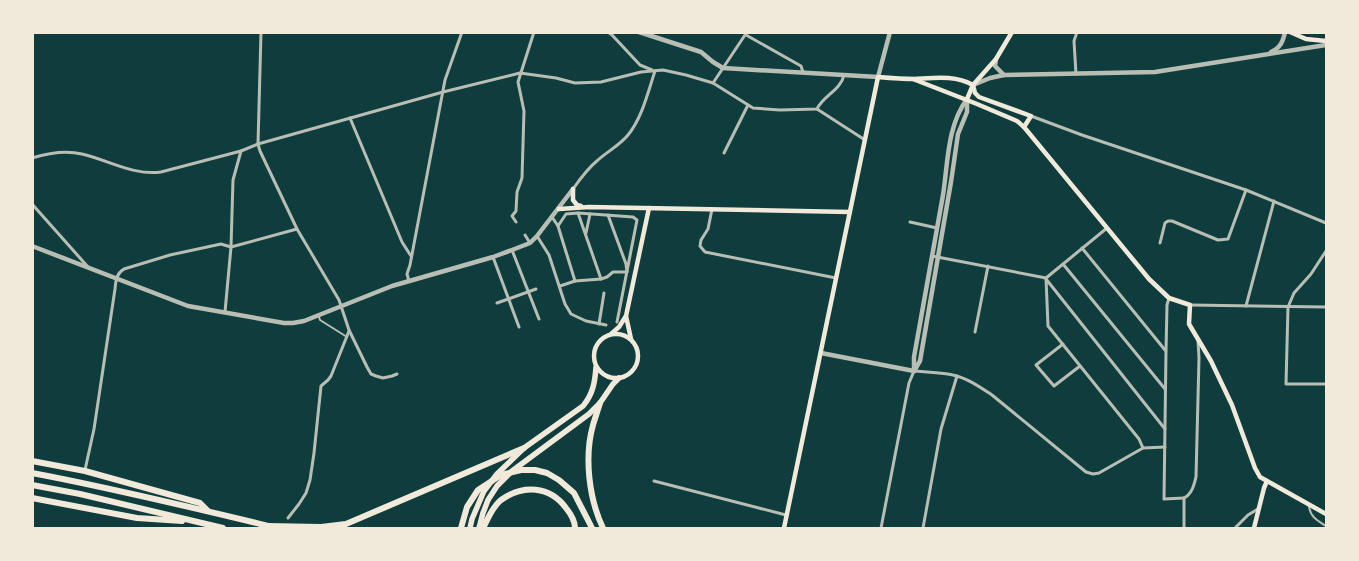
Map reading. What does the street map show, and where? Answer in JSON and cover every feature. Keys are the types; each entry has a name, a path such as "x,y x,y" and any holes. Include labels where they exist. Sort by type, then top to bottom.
{"highway":[{"path":"470,528 484,491 497,474 524,448 583,406 590,398 596,368"},
{"path":"479,528 488,500 497,486 512,471 589,414 620,378"},
{"path":"600,403 592,427 588,458 590,486 603,528"},
{"path":"266,526 321,527 346,524 524,448"},
{"path":"32,461 85,471 200,503 208,511"},
{"path":"461,528 467,508 478,490 501,475 521,470 535,470 547,473 559,480 574,494 592,528"},
{"path":"32,473 277,528"},
{"path":"32,485 80,494 223,528"},
{"path":"483,528 489,515 500,501 514,492 530,489 545,491 560,499 569,511 575,528"},
{"path":"32,498 137,518 197,522"}],"main road":[{"path":"966,99 973,85 996,59 1012,32"},
{"path":"1290,32 1306,39 1326,43"},
{"path":"784,528 878,77 913,79 933,77 957,78 973,85"},
{"path":"913,79 1017,121 1024,127 1149,279 1169,298 1190,305 1189,324 1211,361 1232,405 1257,473 1326,514"},
{"path":"973,85 975,93 979,97 1031,116 1024,127"},
{"path":"1017,121 1021,118 1023,112"},
{"path":"573,189 572,197 574,203 582,207"},
{"path":"559,209 582,207 850,212"},
{"path":"611,334 626,316 649,208"},
{"path":"626,316 631,339 637,350 638,358 636,365 626,376 620,378 606,377 600,373 593,361 595,347 599,341 604,336 611,334 624,335 631,339"},
{"path":"1254,528 1264,488 1268,481"}],"street":[{"path":"261,32 258,144 260,151 297,229 342,305 350,330 371,374 383,378 397,374"},
{"path":"408,280 407,274 445,80 462,32"},
{"path":"516,222 512,216 516,210 517,192 522,178 524,111 518,82 534,32"},
{"path":"639,32 701,52 723,68 878,77 890,32"},
{"path":"1076,74 1074,41 1077,32"},
{"path":"1265,54 1279,48 1285,32"},
{"path":"610,34 640,65 655,71"},
{"path":"713,83 746,34 801,66 803,73"},
{"path":"973,85 1004,75 1155,72 1265,54 1282,53 1326,43"},
{"path":"996,59 995,66 1004,75"},
{"path":"32,158 49,153 81,153 151,174 240,151 258,144 443,92 520,73 556,78 575,83 595,82 641,72 663,70 713,83 748,105 759,108 780,110 817,109 865,140"},
{"path":"32,246 188,306 293,323 408,280 493,257 530,243 559,209 589,168 628,135 639,116 655,71"},
{"path":"817,109 821,102 842,82 844,76"},
{"path":"914,371 914,357 952,133 959,110 966,99"},
{"path":"881,528 909,383 920,361 958,134 967,112 966,99"},
{"path":"724,153 748,105"},
{"path":"1031,116 1246,190 1326,223"},
{"path":"350,118 402,242 411,256"},
{"path":"225,312 231,248 233,180 240,151"},
{"path":"1160,243 1165,223 1168,221 1218,240 1228,239 1246,190"},
{"path":"1246,306 1274,201"},
{"path":"32,204 89,268"},
{"path":"712,209 708,229 701,240 700,246 705,252 836,278"},
{"path":"558,226 566,214 578,213 633,217 637,220 617,322"},
{"path":"578,213 601,279"},
{"path":"586,233 590,214"},
{"path":"608,215 626,264 627,272"},
{"path":"552,217 558,226 575,281"},
{"path":"910,222 937,228"},
{"path":"1046,278 1107,228"},
{"path":"85,471 96,420 116,278 119,272 170,255 221,244 231,248 297,229"},
{"path":"526,236 530,243"},
{"path":"537,236 549,255 565,304 571,314 586,322 606,325"},
{"path":"1082,248 1166,351"},
{"path":"512,250 539,319"},
{"path":"1326,251 1311,274 1294,293 1288,306 1286,384 1326,384"},
{"path":"932,256 1046,278 1165,429"},
{"path":"493,257 519,327"},
{"path":"1063,264 1165,390"},
{"path":"975,332 988,266"},
{"path":"560,286 575,281 601,279 613,272 627,272"},
{"path":"1046,278 1048,326 1139,439 1143,448"},
{"path":"497,303 536,290"},
{"path":"600,324 604,293"},
{"path":"1169,298 1167,305 1164,498 1184,498 1188,496 1196,477 1198,340"},
{"path":"1190,305 1326,307"},
{"path":"288,518 306,492 310,480 321,386 331,376 350,330"},
{"path":"1063,344 1036,365 1054,386 1080,366"},
{"path":"821,353 914,371 957,376 964,379 992,395 1086,472 1093,474 1099,473 1143,448 1164,447"},
{"path":"923,528 941,429 957,376"},
{"path":"654,481 787,516"},
{"path":"1184,498 1184,528"},
{"path":"1235,528 1248,515 1259,508"}],"lane":[{"path":"318,315 320,320 347,337"},
{"path":"1309,504 1312,516 1326,526"}]}
